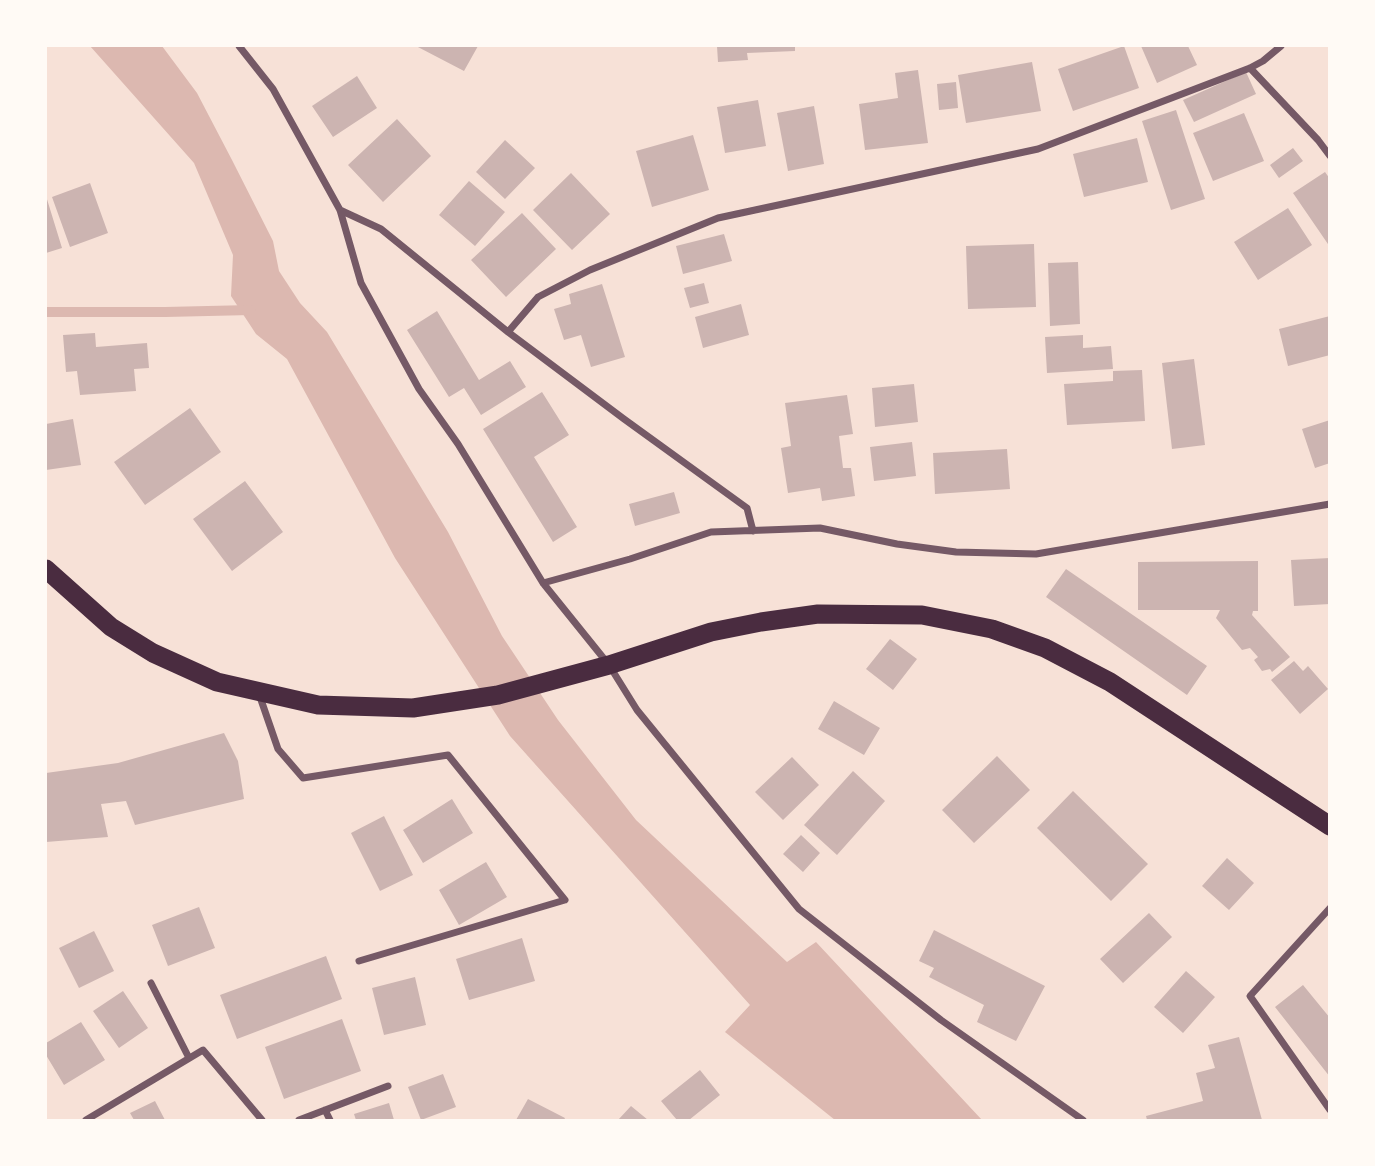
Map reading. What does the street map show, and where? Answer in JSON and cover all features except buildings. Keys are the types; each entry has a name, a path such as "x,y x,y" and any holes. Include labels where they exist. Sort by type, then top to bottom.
{"highway":[{"path":"46,569 111,627 153,653 217,682 318,705 413,708 498,695 609,665 711,632 818,614 922,615 992,629 1045,648 1110,681 1329,826"}],"street":[{"path":"239,46 272,89 340,210 361,283 419,388 458,444 543,583 609,665 637,709 799,909 941,1020 1083,1121"},
{"path":"508,332 538,297 590,270 718,218 1038,149 1250,68 1281,46"},
{"path":"1250,68 1318,140 1329,156"},
{"path":"340,210 381,229 508,332 747,508 753,531"},
{"path":"543,583 630,559 710,532 820,528 897,544 956,552 1036,554 1329,504"},
{"path":"258,691 278,748 303,778 448,755 565,901 359,961"},
{"path":"1329,908 1250,996 1329,1110"},
{"path":"151,983 189,1058"},
{"path":"86,1121 203,1050 262,1121"},
{"path":"299,1121 388,1086"},
{"path":"325,1111 330,1121"}],"shaded area":[{"path":"90,46 162,46 197,93 273,241 279,271 300,303 327,332 448,532 502,636 558,720 636,820 787,962 816,942 982,1120 835,1120 725,1032 750,1005 510,736 395,558 287,359 256,334 231,296 233,255 194,163"}],"waterway":[{"path":"46,312 251,310"}]}
